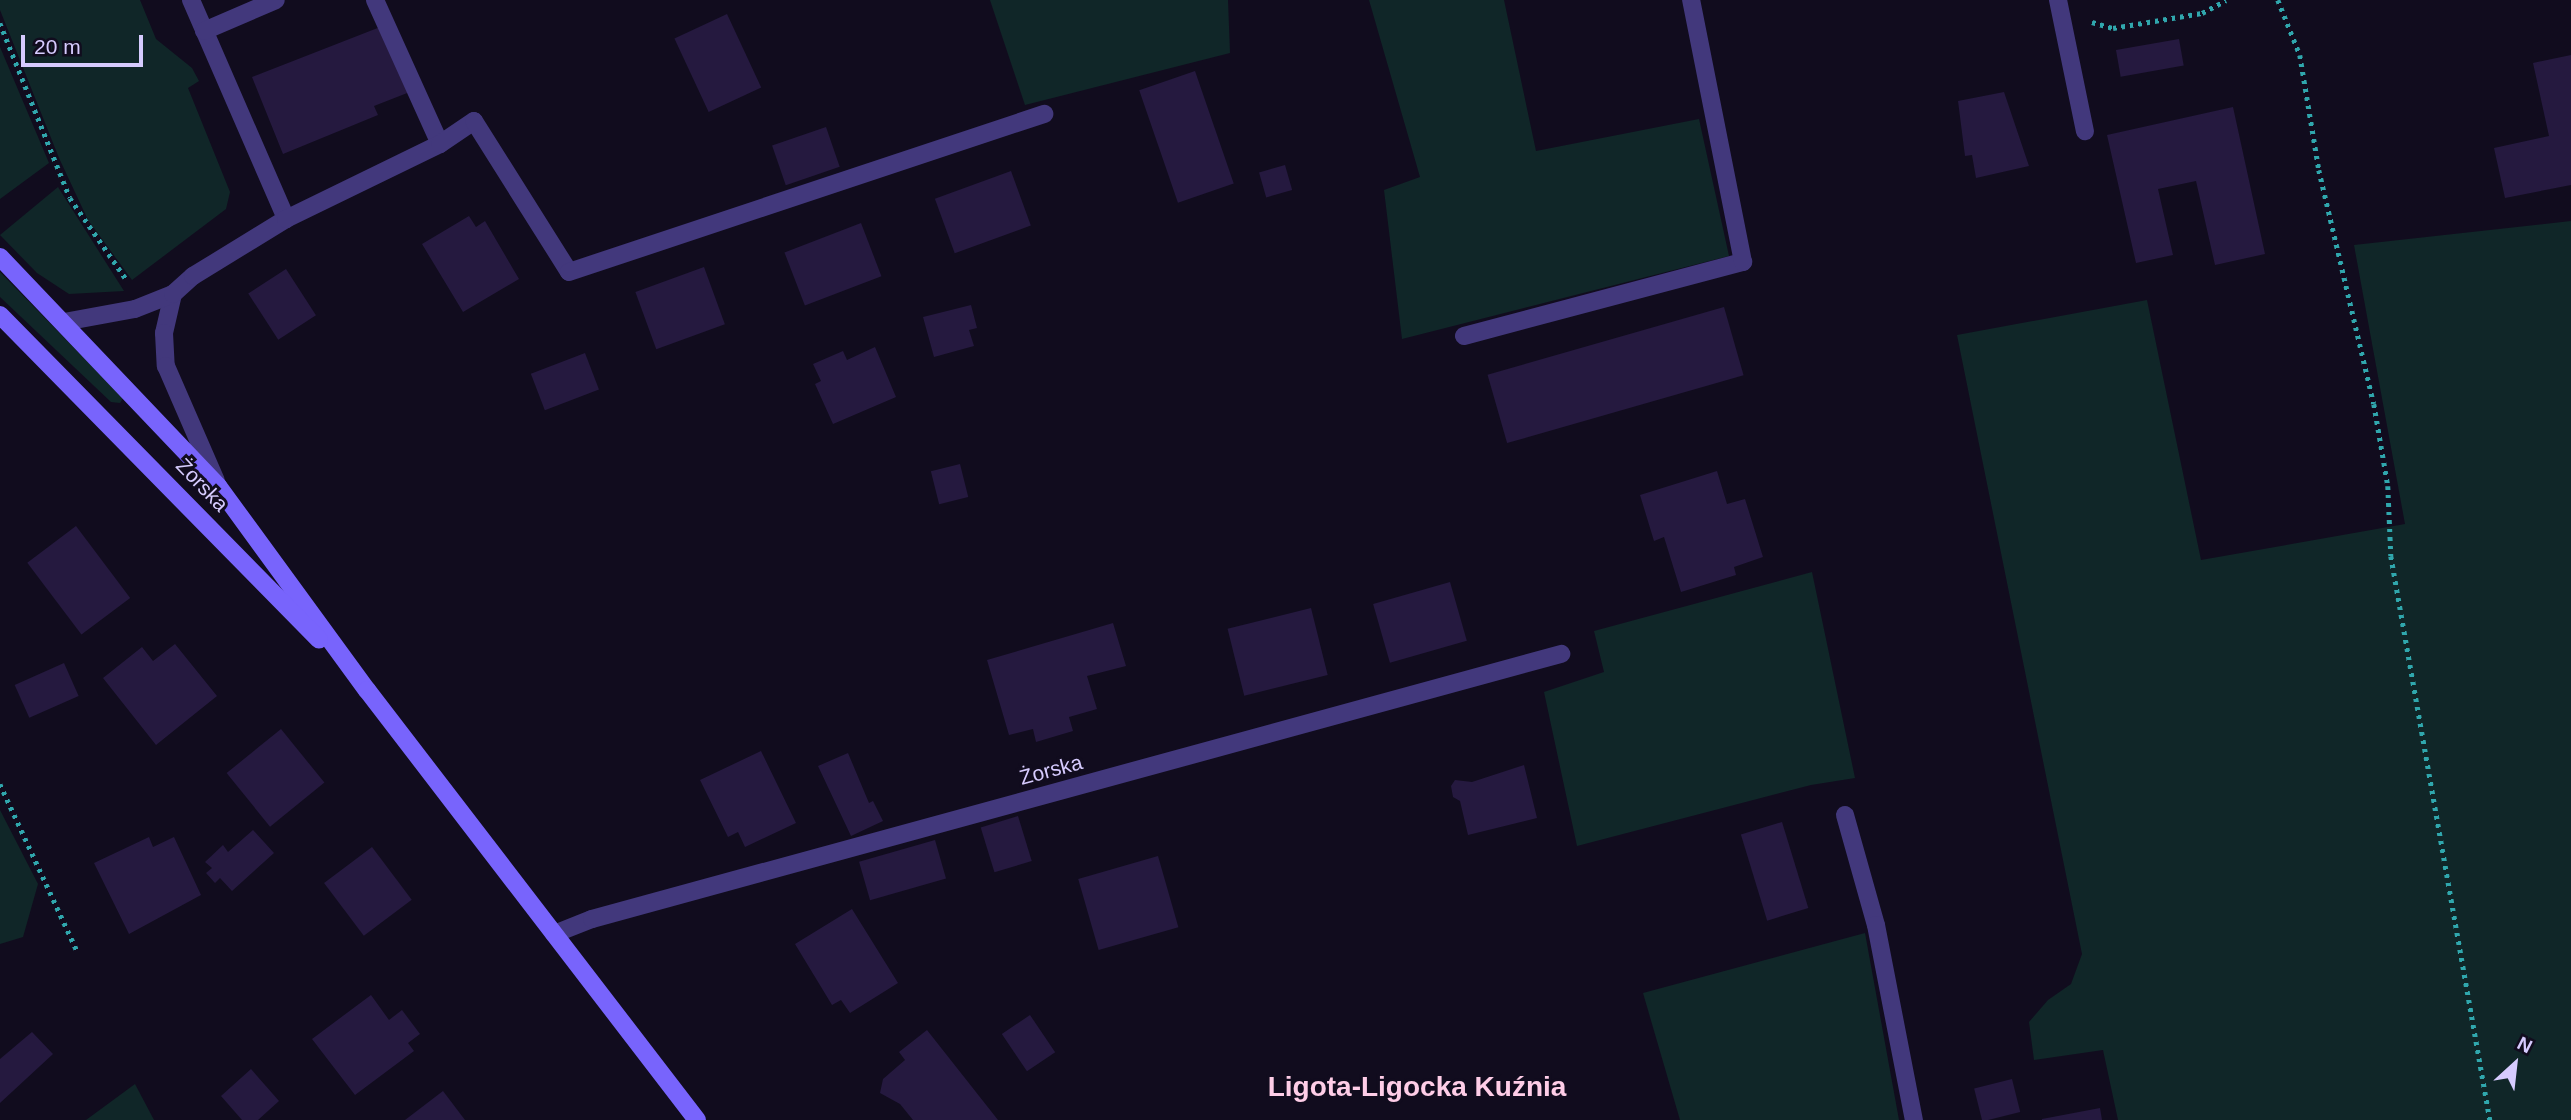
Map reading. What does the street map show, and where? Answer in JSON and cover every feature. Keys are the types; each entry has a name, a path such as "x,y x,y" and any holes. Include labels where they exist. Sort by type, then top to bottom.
{"main road":[{"name":"Żorska","path":"0,257 218,486 367,690 697,1120"},
{"name":"Żorska","path":"0,315 160,474 367,690"}],"street":[{"path":"191,0 286,219"},
{"path":"204,32 276,0"},
{"path":"375,0 440,144"},
{"path":"1464,337 1743,262 1691,0"},
{"path":"2060,7 2085,131"},
{"path":"64,322 135,309 173,293 193,275 286,219 440,144 474,121 569,272 1044,114"},
{"name":"Żorska","path":"173,293 164,333 166,366 218,486"},
{"name":"Żorska","path":"554,934 592,919 1561,654"},
{"path":"1845,815 1876,925 1914,1120"}],"path":[{"path":"2060,7 2113,28 2202,13 2226,0"},
{"path":"2278,0 2300,55 2319,170 2374,404 2388,486 2391,556 2490,1120"},
{"path":"0,23 69,198 131,286"},
{"path":"0,784 78,951"}],"green space":[{"path":"0,0 140,0 156,39 192,68 199,81 188,88 230,192 226,209 132,280 88,220 59,158 0,10"},
{"path":"990,0 1228,0 1230,53 1025,105"},
{"path":"1369,0 1504,0 1536,151 1699,119 1729,256 1402,339 1384,190 1420,177"},
{"path":"0,47 49,163 0,199"},
{"path":"58,187 124,291 69,294 37,273 0,235"},
{"path":"2571,221 2571,1120 2118,1120 2103,1050 2034,1060 2029,1022 2048,1000 2071,984 2082,954 1957,335 2147,300 2201,560 2405,524 2354,245"},
{"path":"0,272 123,398 120,403 111,402 0,297"},
{"path":"1812,572 1855,778 1811,785 1577,846 1544,692 1604,672 1594,631"},
{"path":"0,810 38,884 23,937 0,944"},
{"path":"1865,933 1899,1120 1680,1120 1643,993"},
{"path":"135,1084 154,1120 86,1120"}],"building":[{"path":"727,14 761,87 709,112 674,39"},
{"path":"393,22 420,88 374,106 378,115 283,154 252,77"},
{"path":"2179,39 2184,66 2121,77 2116,50"},
{"path":"2571,55 2571,185 2505,198 2494,148 2549,136 2533,63"},
{"path":"1195,71 1234,184 1178,203 1139,90"},
{"path":"2004,92 2029,166 1976,178 1972,155 1965,156 1958,101"},
{"path":"2233,107 2265,254 2215,265 2196,181 2158,189 2173,255 2136,263 2107,135"},
{"path":"826,127 840,167 786,185 772,146"},
{"path":"1285,165 1292,190 1266,197 1259,172"},
{"path":"1011,171 1031,226 955,253 935,199"},
{"path":"469,216 476,227 485,221 519,279 463,312 422,244"},
{"path":"861,223 881,276 805,306 784,252"},
{"path":"704,267 725,324 656,349 635,292"},
{"path":"286,269 316,315 278,340 248,294"},
{"path":"971,305 977,328 969,330 974,346 934,357 923,317"},
{"path":"1724,307 1744,375 1507,443 1488,375"},
{"path":"875,347 896,397 833,424 815,384 821,381 813,364 843,351 847,360"},
{"path":"585,353 599,389 545,410 531,374"},
{"path":"960,464 968,497 939,504 931,471"},
{"path":"1717,471 1727,504 1745,499 1763,557 1734,567 1736,575 1681,592 1664,537 1654,541 1640,495"},
{"path":"76,526 130,598 81,635 27,563"},
{"path":"1450,582 1467,641 1390,663 1373,604"},
{"path":"1311,608 1328,675 1244,696 1228,629"},
{"path":"1113,623 1126,666 1087,676 1097,709 1069,717 1073,731 1036,742 1033,729 1009,735 987,660"},
{"path":"175,644 217,696 156,745 103,678 142,647 153,661"},
{"path":"64,663 79,696 29,718 15,685"},
{"path":"281,729 324,783 270,827 227,773"},
{"path":"761,751 796,823 745,847 738,832 728,837 700,780"},
{"path":"848,753 869,803 873,801 883,821 851,836 818,766"},
{"path":"1524,765 1537,818 1468,835 1460,801 1453,797 1451,786 1455,780 1472,782"},
{"path":"1018,816 1032,861 994,872 981,827"},
{"path":"1782,822 1808,908 1767,921 1741,835"},
{"path":"253,830 274,853 232,891 220,878 215,883 206,873 212,868 205,862 223,845 228,852"},
{"path":"149,837 153,847 174,837 201,895 129,934 94,863"},
{"path":"935,840 946,878 870,900 859,862"},
{"path":"372,847 412,900 364,936 324,883"},
{"path":"1158,856 1178,927 1099,950 1078,879"},
{"path":"852,909 898,983 850,1013 841,1000 832,1005 795,944"},
{"path":"371,995 389,1020 402,1010 420,1034 408,1043 414,1051 355,1095 312,1039"},
{"path":"1030,1015 1055,1052 1027,1071 1002,1034"},
{"path":"927,1030 998,1120 913,1120 900,1104 880,1093 883,1079 905,1060 899,1052"},
{"path":"32,1032 53,1054 0,1103 0,1059"},
{"path":"251,1069 279,1101 258,1120 242,1120 221,1096"},
{"path":"2012,1079 2020,1112 1982,1120 1974,1088"},
{"path":"443,1091 465,1120 405,1120"},
{"path":"2100,1108 2102,1120 2042,1120 2042,1119"}],"district":[{"name":"Ligota-Ligocka Kuźnia","path":"1417,1087"}]}
